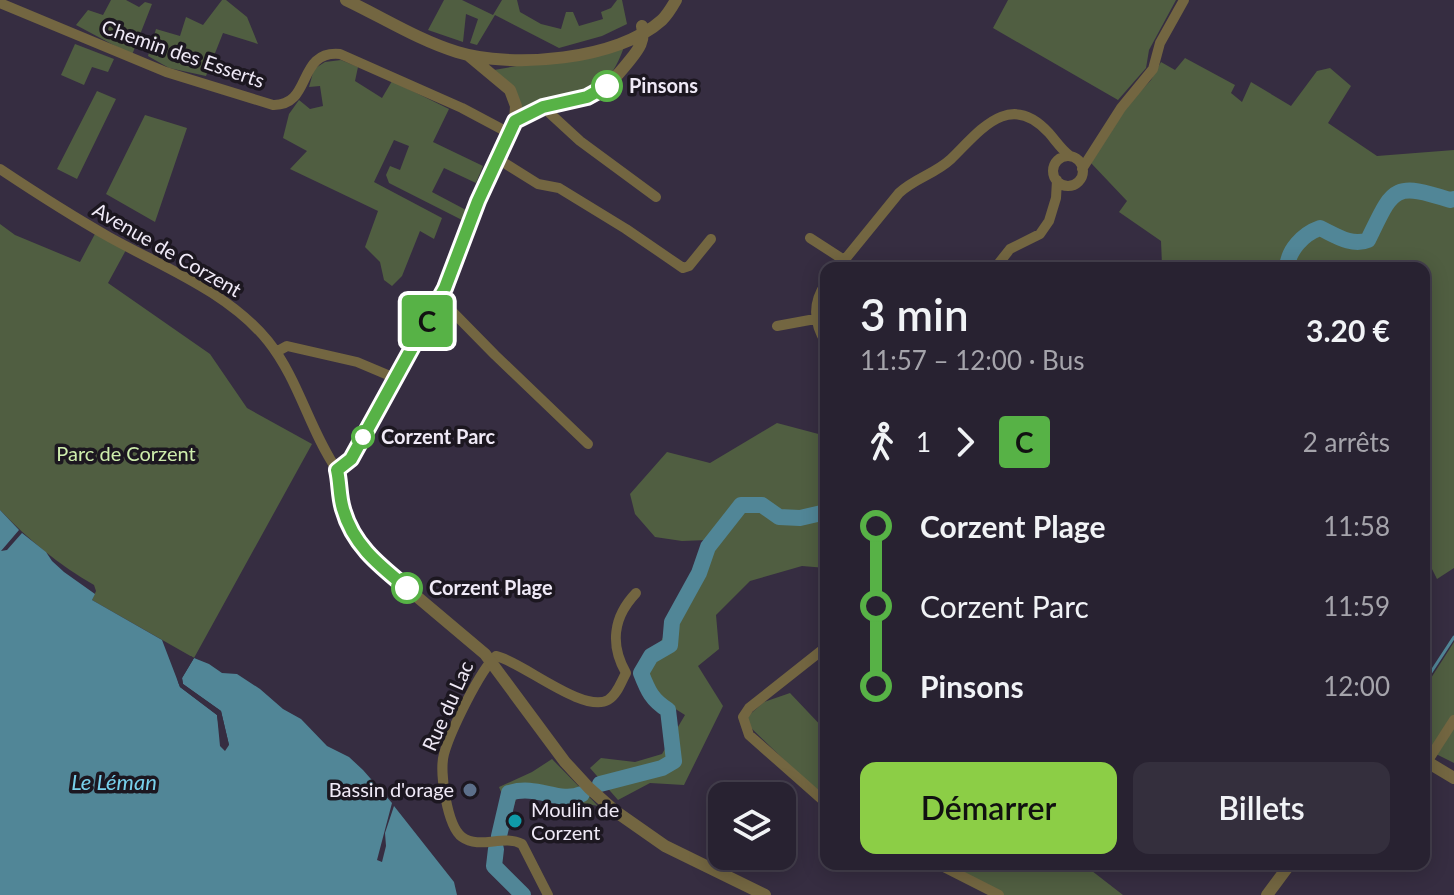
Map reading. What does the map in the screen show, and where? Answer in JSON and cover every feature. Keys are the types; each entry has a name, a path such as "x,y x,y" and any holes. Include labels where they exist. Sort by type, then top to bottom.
{"street":[{"path":"346,0 445,48 468,55 524,60 607,48 663,19 676,0"},
{"path":"1056,198 1079,180 1091,153 1121,108 1153,69 1160,43 1184,0"},
{"name":"Chemin des Esserts","path":"0,3 166,72 273,105 286,104 295,98 312,63 331,53 340,54 512,127"},
{"path":"512,127 543,107 594,94 618,75 637,35"},
{"path":"337,470 351,459 439,298 512,127 516,106 510,90 468,55"},
{"path":"543,107 580,141 656,197"},
{"path":"843,262 910,182 937,171 996,117 1019,115 1032,120 1049,132 1082,169"},
{"path":"1000,262 1010,249 1040,234 1049,221 1056,198 1057,180 1053,171 1055,141"},
{"path":"1056,162 1063,156 1091,153"},
{"path":"498,159 538,184 559,188 683,268 689,266 711,239"},
{"name":"Avenue de Corzent","path":"0,169 53,204 236,310 259,330 295,383 318,442 337,470"},
{"path":"1057,180 1070,185"},
{"path":"810,238 839,262"},
{"path":"820,294 815,319 820,330"},
{"path":"439,298 588,444"},
{"path":"777,326 815,319"},
{"path":"276,352 287,346 354,361 395,378"},
{"name":"Rue du Lac","path":"337,470 343,509 364,552 466,636 491,661 484,667 445,751 443,770 448,807 457,832 476,842 500,839 517,841 524,846 548,895"},
{"path":"636,593 624,605 615,630 618,658 626,673 606,701 598,702 568,693 500,657 491,661 577,776 611,808 671,849 708,864"},
{"path":"820,652 749,708 743,717 749,735 820,798"},
{"path":"1430,754 1454,720"},
{"path":"1430,764 1454,778"},
{"path":"717,870 759,892"},
{"path":"950,870 999,895"},
{"path":"1267,895 1286,870"}],"green space":[{"path":"111,0 126,0 139,7 145,2 152,4 132,55 76,25 88,10 103,15"},
{"path":"222,0 247,17 258,44 223,33 206,76 169,68 148,56 156,29 180,36 186,17 203,25"},
{"path":"444,0 462,0 493,15 502,0 517,0 520,12 541,24 561,29 566,12 573,12 579,26 603,19 601,12 611,8 617,0 622,0 627,24 602,36 559,48 495,15 477,45 470,43 478,19 466,14 463,42 428,30"},
{"path":"1008,0 1176,0 1149,50 1146,68 1118,100 993,28"},
{"path":"75,44 114,59 108,72 92,67 84,85 61,75"},
{"path":"624,47 613,71 600,84 520,111 516,92 494,70"},
{"path":"1185,58 1235,85 1231,93 1242,102 1251,82 1291,106 1317,71 1330,68 1351,86 1328,123 1377,156 1454,150 1454,568 1437,579 1430,565 1430,262 1162,262 1161,241 1119,212 1127,201 1091,163 1128,105 1151,80 1161,62 1175,70"},
{"path":"341,60 358,67 355,81 382,98 392,81 449,109 433,142 483,166 476,183 444,168 432,192 466,210 462,220 389,183 386,175 390,166 400,170 409,146 394,140 374,182 442,218 434,239 420,231 402,276 392,286 384,280 380,262 365,247 378,211 290,169 307,151 283,138 289,114 299,100 310,109 323,106 320,86 309,87 314,69 325,62"},
{"path":"97,91 116,99 77,179 57,169"},
{"path":"145,115 187,128 155,222 106,194"},
{"name":"Parc de Corzent","path":"0,224 15,235 80,262 96,232 126,250 108,283 210,354 247,408 312,444 194,658 92,600 96,591 94,585 44,551 0,510"},
{"path":"777,423 820,434 820,568 802,566 750,581 716,615 719,649 698,666 723,706 684,785 650,783 618,800 590,768 601,758 635,762 662,754 685,715 658,698 646,674 708,540 682,541 655,537 635,514 630,494 667,452 710,463"},
{"path":"1454,642 1454,763 1430,751 1430,680"},
{"path":"790,693 820,725 820,791 748,725 747,717 764,702"},
{"path":"552,759 598,806 540,795 517,796 504,837 493,839 504,799 499,787"},
{"path":"955,870 1091,870 1123,895 1003,895"}],"water":[{"name":"Le Léman","path":"0,510 19,530 1,551 7,550 22,533 46,552 64,572 95,594 92,600 162,640 180,687 217,715 221,742 229,745 221,711 183,684 182,678 194,658 222,673 237,674 301,719 327,746 349,757 392,803 377,860 382,862 385,833 394,806 454,882 457,895 0,895"}],"pier":[{"path":"191,656 194,658 182,678 183,684 221,711 229,745 225,751 220,746 217,715 180,687 178,682 177,676"}],"waterway":[{"path":"1288,262 1298,244 1320,228 1350,241 1368,240 1383,210 1397,194 1416,191 1454,199"},
{"path":"600,784 662,768 674,761 668,710 651,694 641,673 651,656 670,645 672,622 699,573 708,547 741,505 762,505 779,517 800,518 820,513"},
{"path":"1430,674 1454,637"},
{"path":"499,836 509,793 529,791 565,797 582,794"},
{"path":"496,849 494,866 523,895"}],"bus line":[{"name":"C","path":"407,588 368,555 355,538 343,509 337,470 351,459 443,291 478,201 515,121 543,107 580,100 607,86"}],"place":[{"name":"Pinsons","path":"607,86"},
{"name":"Corzent Parc","path":"363,437"},
{"name":"Corzent Plage","path":"407,588"},
{"name":"Bassin d'orage","path":"470,790"},
{"name":"Moulin de Corzent","path":"515,821"}]}
